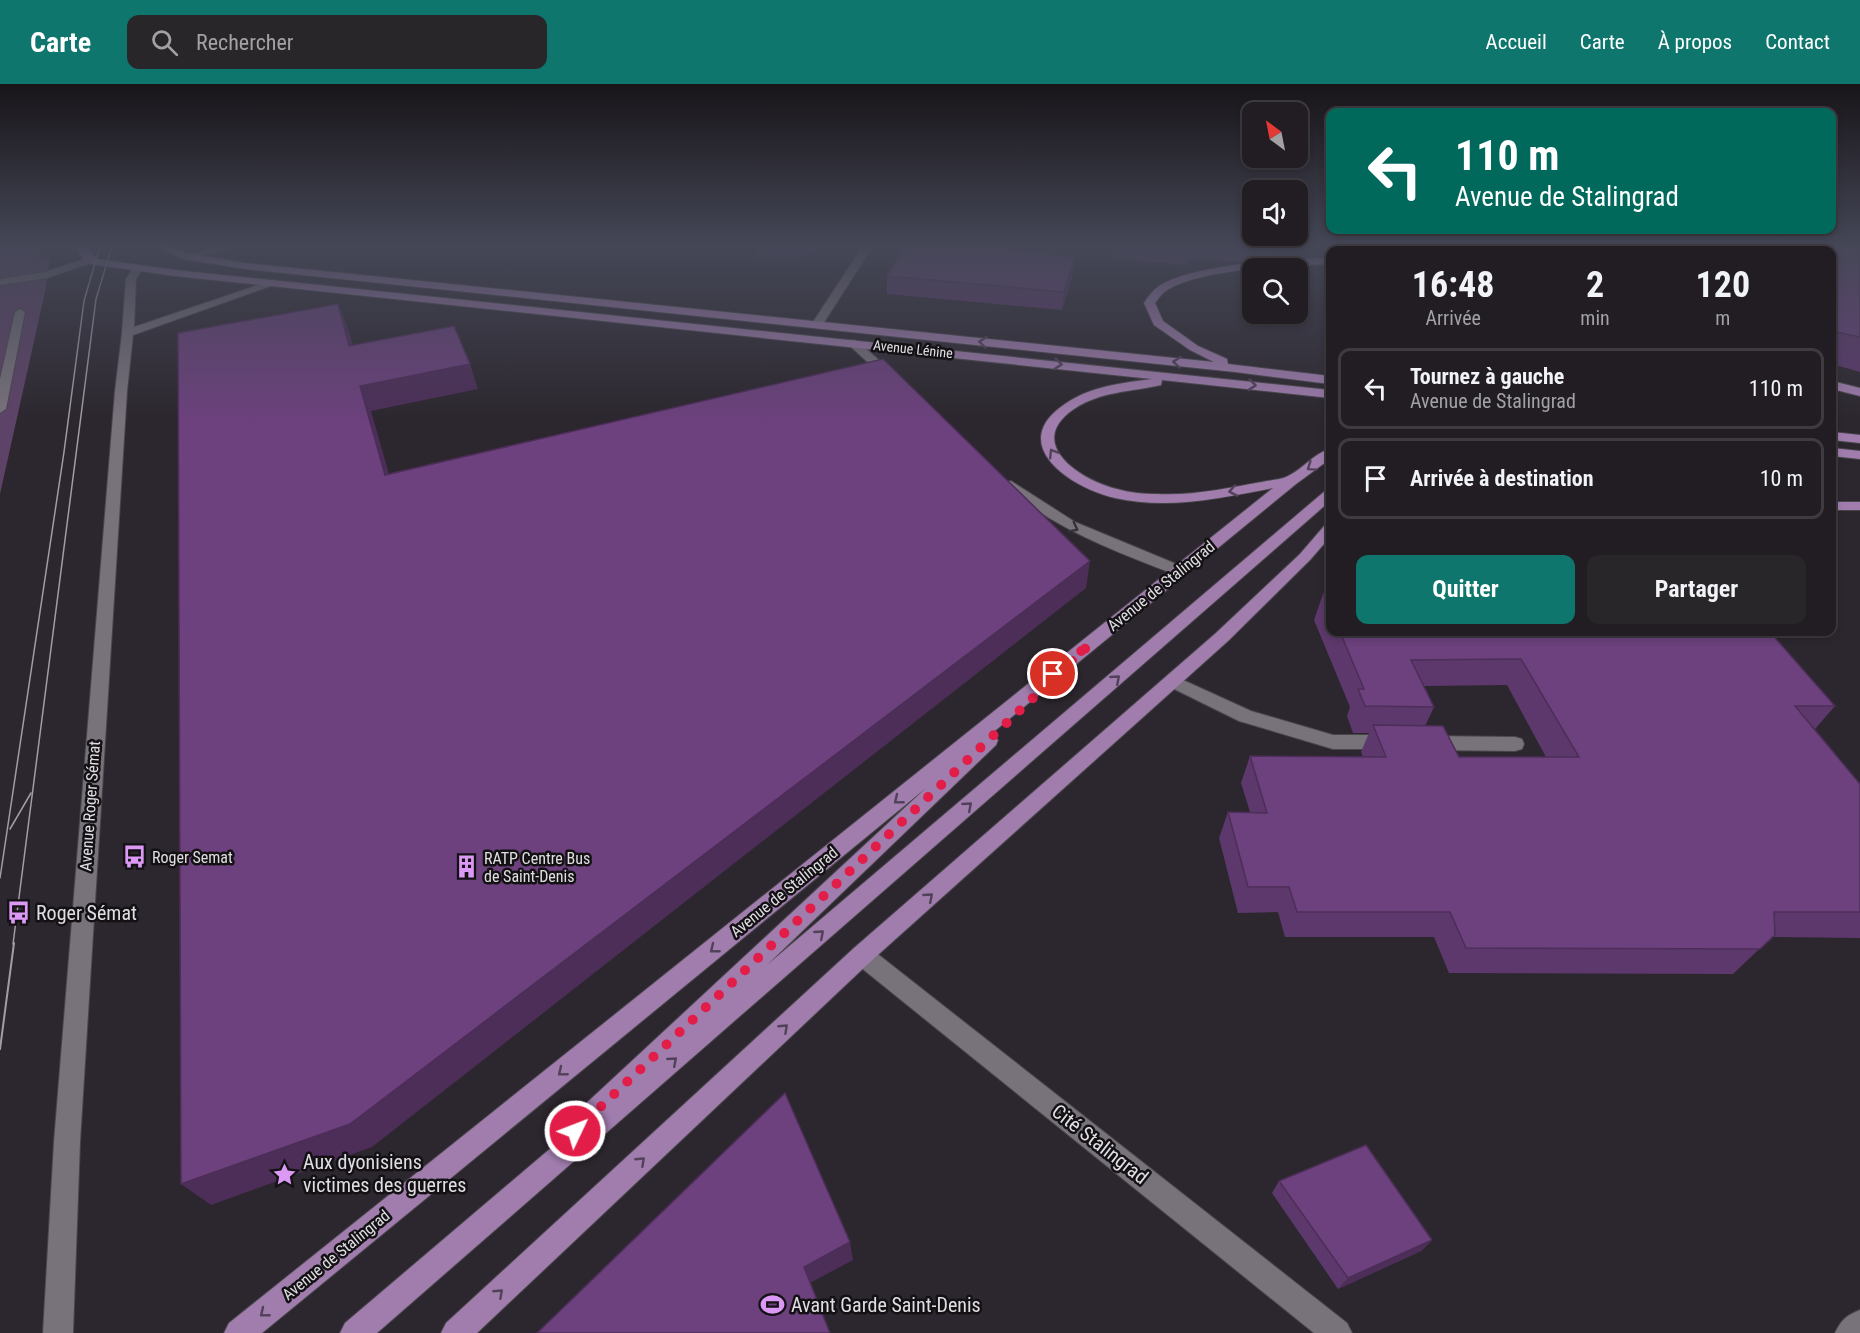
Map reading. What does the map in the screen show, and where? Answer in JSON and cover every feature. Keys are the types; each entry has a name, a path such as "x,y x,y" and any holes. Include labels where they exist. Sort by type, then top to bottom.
{"main road":[{"name":"Avenue Lénine","path":"487,304 1326,394"},
{"name":"Avenue Lénine","path":"616,304 1235,368 1326,379"},
{"path":"1150,304 1158,323 1194,348 1235,368"},
{"path":"1194,379 1117,388 1076,402 1058,415 1048,428 1046,439 1052,455 1068,470 1091,485 1130,497 1187,498 1291,481"},
{"path":"1836,386 1860,392"},
{"path":"1836,436 1860,439"},
{"path":"1836,452 1860,455"},
{"name":"Avenue de Stalingrad","path":"238,1333 1291,481 1326,456"},
{"path":"355,1333 1326,497"},
{"path":"1836,506 1860,506"},
{"path":"1291,528 1326,514"},
{"path":"456,1333 862,956 1172,681 1305,557 1326,533"},
{"path":"1305,557 1326,543"},
{"path":"421,1277 1090,644"}],"street":[{"name":"Avenue Roger Sémat","path":"58,1333 67,1142 85,869 130,304"},
{"path":"128,333 212,304"},
{"path":"817,325 830,304"},
{"path":"0,409 20,312"},
{"path":"853,343 906,390"},
{"path":"1003,478 1029,502 1075,530 1180,571"},
{"path":"1172,681 1245,716 1333,741 1515,744"},
{"name":"Cité Stalingrad","path":"862,956 1337,1333"},
{"path":"1850,1333 1860,1324"}],"shaded area":[{"path":"0,304 42,304 0,494"}],"building":[{"name":"RATP Centre Bus de Saint-Denis","path":"336,304 349,346 454,326 470,364 360,386 385,475 883,359 1090,561 350,1124 181,1184 178,333"},
{"path":"1836,304 1860,304 1860,337 1836,332"},
{"path":"1342,636 1774,636 1835,706 1795,706 1860,784 1860,912 1774,912 1775,935 1760,949 1466,948 1450,912 1297,912 1289,887 1248,887 1228,812 1267,813 1250,756 1386,757 1373,725 1443,726 1459,757 1579,757 1521,659 1411,660 1434,707 1365,706 1358,689 1364,689"},
{"path":"785,1093 850,1242 804,1267 830,1333 537,1333"},
{"path":"1366,1145 1432,1240 1348,1278 1279,1181"}],"tram line":[{"path":"0,878 64,452 84,304"},
{"path":"13,944 95,304"},
{"path":"10,829 31,793"},
{"path":"0,1049 14,943"}],"place":[{"name":"Roger Semat","path":"134,857"},
{"name":"RATP Centre Bus de Saint-Denis","path":"466,867"},
{"name":"Roger Sémat","path":"18,913"},
{"name":"Aux dyonisiens victimes des guerres","path":"285,1174"},
{"name":"Avant Garde Saint-Denis","path":"773,1305"}],"route":[{"path":"575,1131 1090,644 1053,674"}]}
